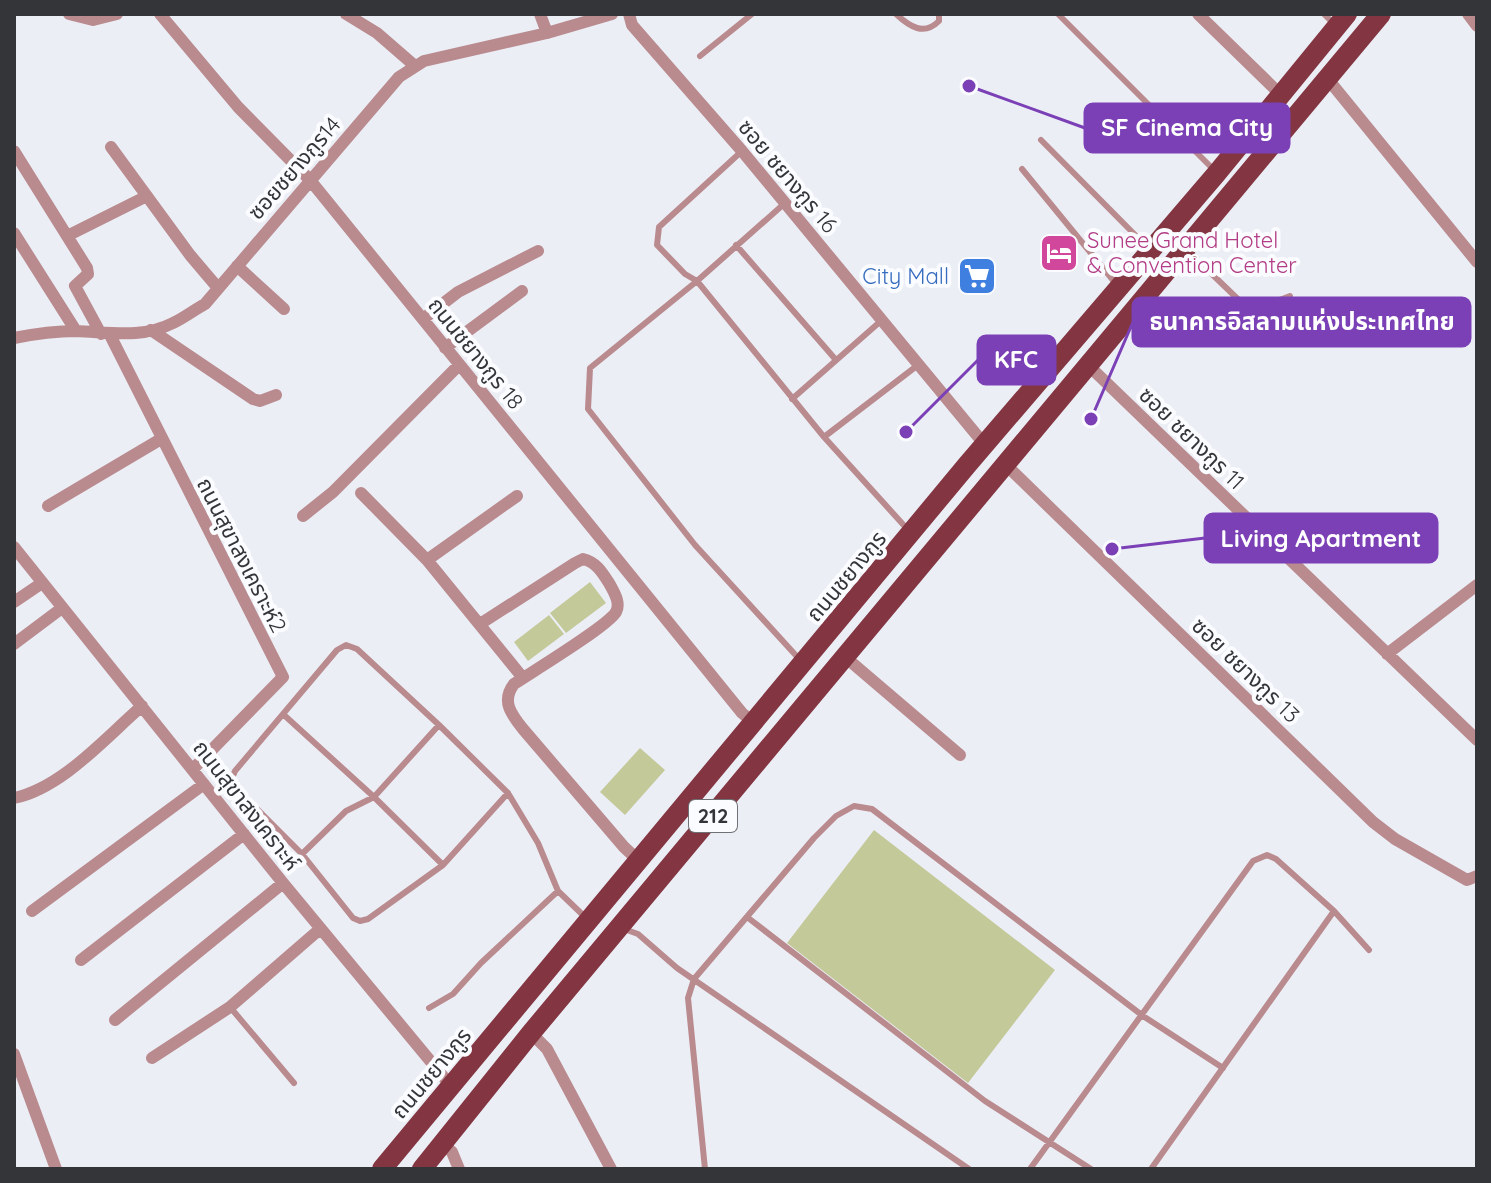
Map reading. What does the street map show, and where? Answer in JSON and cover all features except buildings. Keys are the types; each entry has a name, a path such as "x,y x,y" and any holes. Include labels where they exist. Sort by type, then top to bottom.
{"main road":[{"name":"212","path":"422,1169 844,656 1381,14"},
{"name":"ถนนชยางกูร","path":"382,1169 985,445 1217,173 1281,95 1336,18"},
{"path":"985,445 1005,464"},
{"path":"594,916 619,928"}],"street":[{"path":"69,14 93,20 117,14"},
{"name":"ถนนชยางกูร 18","path":"160,14 238,107 310,180 742,713 754,723"},
{"path":"346,14 377,33 415,66"},
{"path":"540,14 547,33"},
{"name":"ซอยชยางกูร14","path":"14,338 76,331 106,335 151,330 171,324 205,304 399,77 424,61 547,33 612,14"},
{"name":"ซอย ชยางกูร 16","path":"629,14 632,25 742,151 985,445"},
{"path":"1198,14 1281,95"},
{"path":"1468,14 1477,26"},
{"path":"1327,78 1477,262"},
{"path":"111,147 218,288"},
{"path":"14,151 67,236 147,196"},
{"path":"14,233 76,331"},
{"name":"ถนนสุขาสงเคราะห์2","path":"67,236 88,274 77,283 76,290 106,335 283,677 193,769"},
{"path":"423,319 458,292 538,251"},
{"path":"237,266 284,309"},
{"path":"445,348 522,291"},
{"path":"151,330 253,399 260,401 276,395"},
{"path":"303,516 333,492 459,365"},
{"name":"ซอย ชยางกูร 11","path":"1088,365 1477,740"},
{"path":"48,506 161,439"},
{"name":"ซอย ชยางกูร 13","path":"1005,464 1373,822 1395,839 1467,880 1476,878"},
{"path":"361,493 427,560 523,678"},
{"path":"427,560 517,496"},
{"name":"ถนนสุขาสงเคราะห์","path":"14,547 320,929 451,1086"},
{"path":"480,624 583,559 597,566 617,597 618,609 613,616 523,678 507,693 511,714 639,861"},
{"path":"14,602 42,583"},
{"path":"1387,654 1477,585"},
{"path":"14,644 62,608"},
{"path":"844,656 960,755"},
{"path":"14,798 33,794 57,780 142,706"},
{"path":"32,911 204,784"},
{"path":"81,960 244,834"},
{"path":"115,1020 283,883"},
{"path":"152,1058 230,1007 320,929"},
{"path":"531,1033 547,1049 611,1169"},
{"path":"14,1054 56,1169"},
{"path":"443,1144 452,1152 459,1169"}],"lane":[{"path":"700,56 752,14"},
{"path":"896,14 912,27 925,29 936,25 939,14"},
{"path":"1058,14 1217,173"},
{"path":"1041,140 1150,251"},
{"path":"742,151 659,227 657,245 685,274 697,281 824,437 911,534"},
{"path":"1022,169 1119,287"},
{"path":"785,203 697,281 590,368 588,409 695,545 804,663"},
{"path":"736,245 836,360"},
{"path":"1185,249 1244,305 1256,309 1290,296"},
{"path":"792,399 882,320"},
{"path":"824,437 918,365"},
{"path":"508,793 443,865 368,919 360,921 353,918 302,854 245,797 232,778 337,650 346,645 357,649 508,793 538,843 558,891 594,916"},
{"path":"284,715 443,865"},
{"path":"302,854 346,811 374,797 439,725"},
{"path":"705,1169 688,998 694,979 836,816 854,806 872,809 1143,1016 1223,1068"},
{"path":"1030,1169 1253,861 1267,855 1276,859 1334,911 1369,950"},
{"path":"429,1008 453,994 481,963 558,891"},
{"path":"1151,1169 1334,911"},
{"path":"747,917 985,1101 1091,1169"},
{"path":"619,928 638,934 694,979 969,1169"},
{"path":"230,1007 294,1083"}],"green space":[{"path":"590,582 606,603 566,633 550,613"},
{"path":"549,615 564,634 528,661 514,642"},
{"path":"640,748 665,770 625,815 600,792"},
{"path":"874,830 1055,970 968,1083 787,943"}],"place":[{"name":"SF Cinema City","path":"969,86"},
{"name":"Sunee Grand Hotel & Convention Center","path":"1059,253"},
{"name":"City Mall","path":"977,276"},
{"name":"ธนาคารอิสลามแห่งประเทศไทย","path":"1091,419"},
{"name":"KFC","path":"906,432"},
{"name":"Living Apartment","path":"1112,549"}]}
